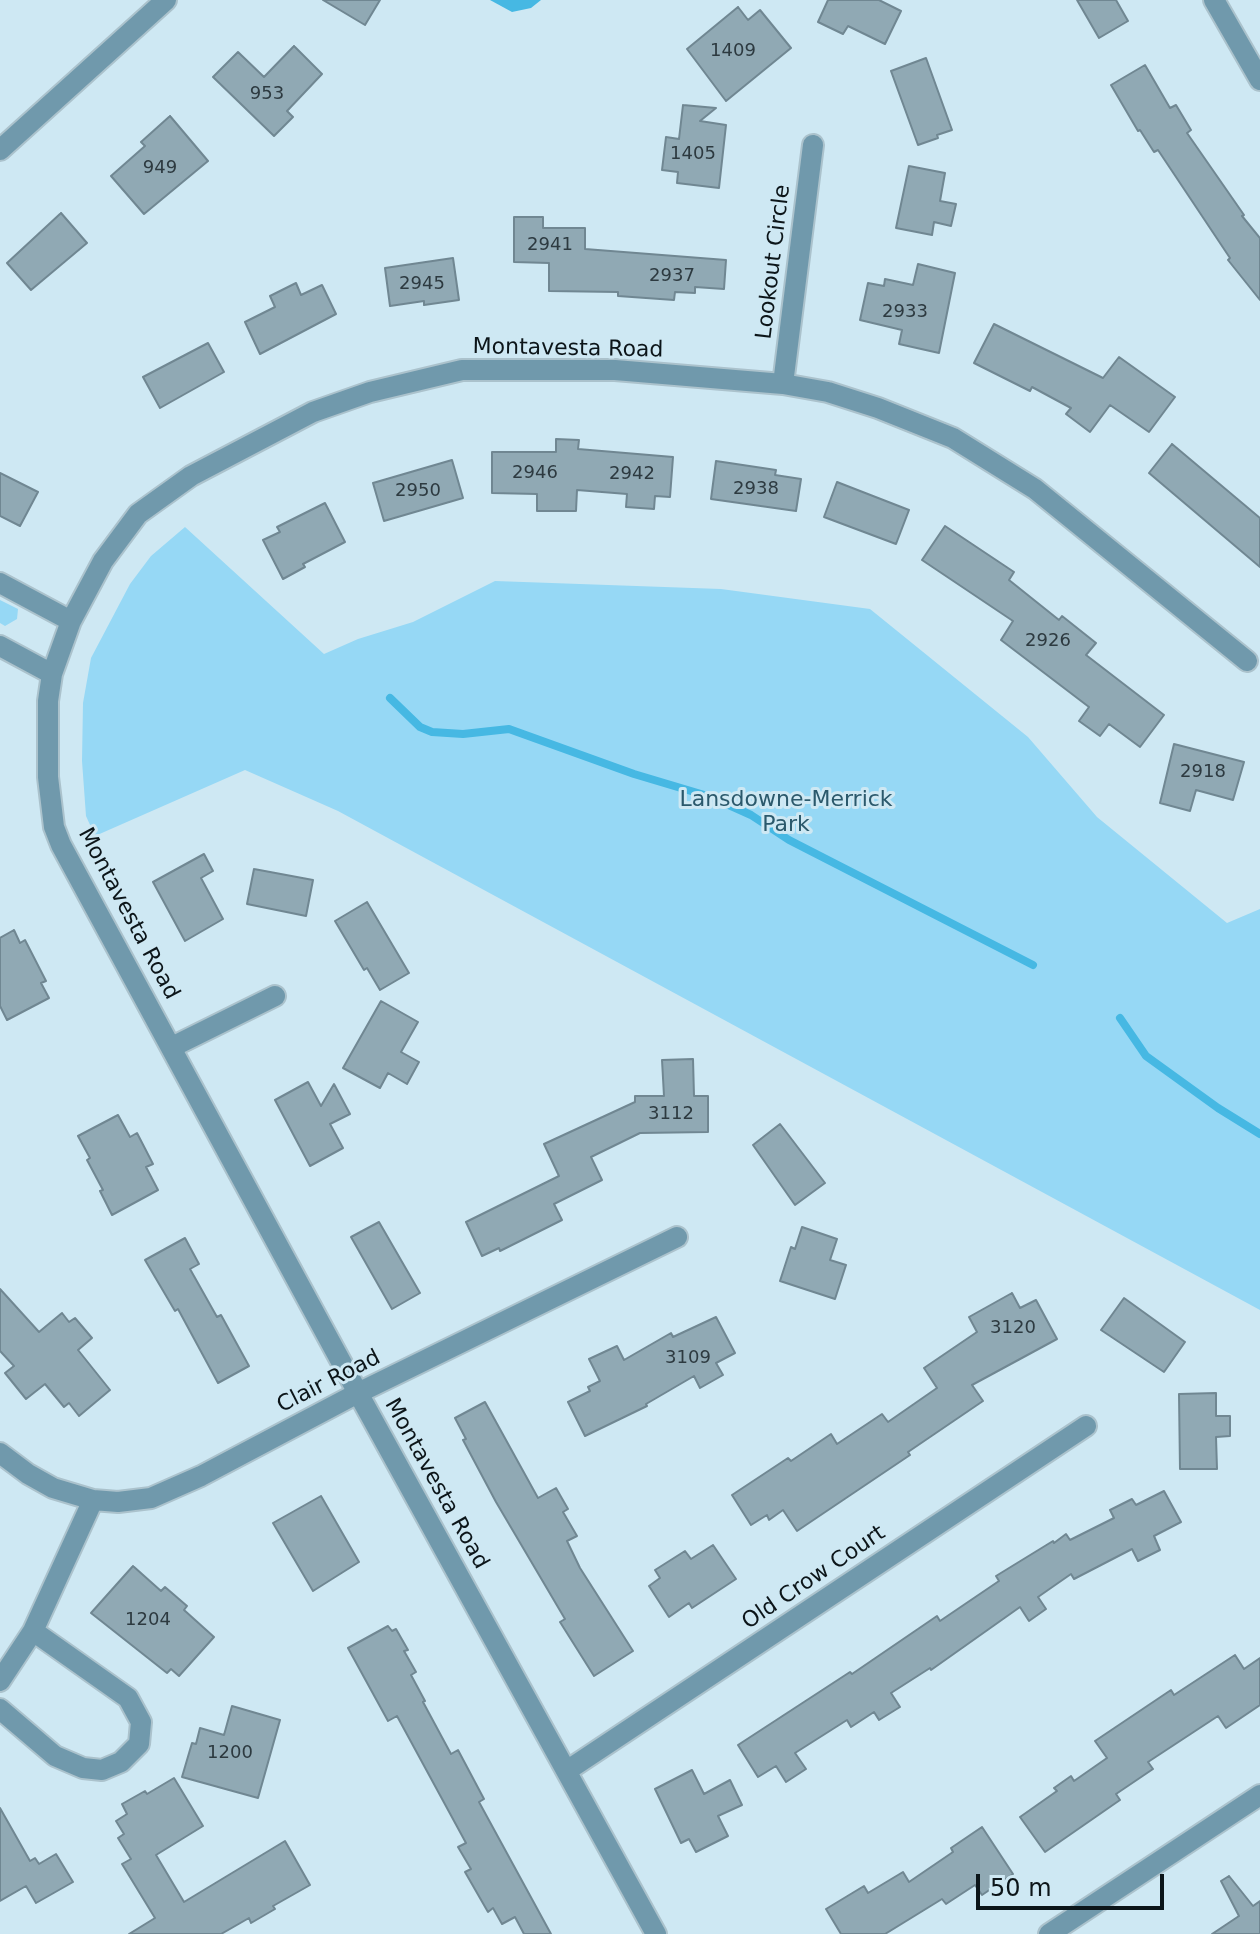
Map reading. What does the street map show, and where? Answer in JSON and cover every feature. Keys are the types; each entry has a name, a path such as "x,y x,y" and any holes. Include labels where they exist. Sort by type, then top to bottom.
{"street":[{"path":"0,150 166,0"},
{"path":"1214,0 1257,67"},
{"name":"Lookout Circle","path":"783,384 813,145"},
{"name":"Montavesta Road","path":"656,1934 61,845 54,827 48,777 48,701 52,674 71,621 103,561 138,514 191,476 313,412 370,392 462,370 615,370 783,384 828,392 953,438 987,457 1067,513 1247,661"},
{"path":"0,583 71,621"},
{"path":"0,646 52,674"},
{"path":"172,1047 275,996"},
{"name":"Clair Road","path":"0,1453 53,1488 93,1500 118,1502 151,1498 677,1237"},
{"name":"Old Crow Court","path":"568,1770 1086,1426"},
{"path":"0,1681 33,1631 93,1500"},
{"path":"0,1709 55,1756 83,1768 102,1770 121,1762 139,1744 141,1722 128,1698 33,1631"},
{"path":"1049,1934 1260,1795"}],"green space":[{"name":"Lansdowne-Merrick Park","path":"185,527 324,654 358,639 413,622 495,581 721,589 870,609 1028,737 1097,817 1227,923 1260,909 1260,1310 338,811 245,770 95,836 86,816 82,761 83,703 91,658 130,584 151,556"},
{"path":"0,600 18,609 17,619 5,626 0,623"}],"shaded area":[{"path":"490,0 541,0 531,8 512,12"}],"building":[{"path":"323,0 380,0 365,25"},
{"path":"828,0 879,0 901,11 885,44 848,26 843,34 818,22"},
{"path":"1077,0 1116,0 1128,21 1099,38"},
{"path":"738,7 748,20 760,10 791,48 726,101 687,49"},
{"path":"294,46 322,74 287,111 293,117 274,136 213,77 238,52 264,77"},
{"path":"926,58 952,130 918,145 891,71"},
{"path":"1145,65 1170,108 1176,105 1191,130 1187,133 1260,238 1260,300 1228,260 1230,258 1158,150 1154,152 1138,131 1111,85"},
{"path":"683,105 716,108 700,121 726,125 719,188 677,183 678,172 662,170 666,137 679,139"},
{"path":"170,116 208,161 144,214 111,176 145,146 141,142"},
{"path":"909,166 945,173 940,201 956,204 951,226 934,222 932,235 896,228"},
{"path":"61,213 87,243 31,290 7,263"},
{"path":"514,217 543,217 543,228 585,228 585,249 726,260 724,289 695,287 695,293 675,292 674,300 618,296 618,292 549,291 549,263 514,262"},
{"path":"453,258 459,300 390,306 385,268"},
{"path":"918,264 955,273 939,353 899,344 902,330 860,320 868,283 884,286 885,279 913,285"},
{"path":"296,283 301,295 322,285 336,314 260,354 245,322 275,307 270,296"},
{"path":"994,324 1103,378 1119,357 1175,397 1149,432 1110,405 1090,432 1066,414 1071,408 1032,387 1030,391 974,363"},
{"path":"208,343 224,372 160,408 143,377"},
{"path":"556,439 579,440 578,449 673,457 670,497 655,496 654,509 626,507 627,494 577,490 576,511 537,511 537,494 492,493 492,452 556,452"},
{"path":"1172,444 1260,518 1260,567 1149,473"},
{"path":"452,460 463,498 384,521 373,483"},
{"path":"716,461 776,470 775,475 801,479 796,511 711,499"},
{"path":"0,473 38,492 20,526 0,516"},
{"path":"837,482 909,510 896,544 824,517"},
{"path":"325,503 345,542 303,564 305,567 283,579 263,540 280,532 277,527"},
{"path":"945,526 1014,572 1009,580 1059,620 1062,616 1096,643 1086,655 1164,715 1140,747 1109,724 1100,736 1079,721 1089,707 1001,640 1013,621 922,560"},
{"path":"1174,744 1244,762 1233,800 1196,790 1190,811 1160,803"},
{"path":"204,854 213,871 201,878 223,919 185,941 153,882"},
{"path":"254,869 313,880 306,916 247,904"},
{"path":"367,902 409,973 380,990 367,968 364,970 335,921"},
{"path":"14,930 20,943 25,940 46,981 41,983 49,998 7,1020 0,1006 0,938"},
{"path":"381,1001 418,1022 401,1052 419,1062 407,1084 388,1073 380,1088 343,1068"},
{"path":"693,1059 694,1096 708,1096 708,1132 640,1133 591,1157 602,1180 554,1204 562,1220 500,1251 499,1248 482,1256 466,1222 559,1176 544,1144 635,1102 635,1096 664,1096 662,1060"},
{"path":"308,1082 321,1106 334,1084 350,1114 330,1124 343,1148 310,1166 275,1100"},
{"path":"118,1115 130,1137 137,1133 153,1164 146,1167 158,1190 112,1215 78,1136"},
{"path":"780,1124 825,1183 795,1205 753,1145"},
{"path":"379,1222 420,1293 392,1309 351,1237"},
{"path":"802,1227 837,1239 830,1260 846,1265 835,1299 780,1281 791,1247 795,1249"},
{"path":"185,1238 199,1264 190,1269 217,1317 221,1315 249,1366 218,1383 178,1309 175,1311 145,1260"},
{"path":"0,1289 39,1332 62,1313 69,1322 75,1318 92,1338 78,1350 110,1390 79,1416 69,1403 64,1407 45,1384 26,1399 5,1373 14,1366 0,1351"},
{"path":"1012,1293 1020,1308 1036,1300 1057,1339 972,1385 983,1401 908,1452 910,1455 797,1531 783,1510 769,1520 767,1515 751,1525 732,1495 831,1434 837,1444 882,1414 888,1422 937,1388 924,1368 977,1332 969,1317"},
{"path":"1124,1298 1185,1342 1164,1372 1101,1330"},
{"path":"716,1317 735,1353 716,1363 723,1375 700,1388 694,1376 647,1406 585,1436 568,1402 590,1391 588,1387 600,1381 589,1359 617,1346 624,1360 671,1333 673,1337"},
{"path":"1216,1393 1216,1416 1230,1416 1230,1436 1216,1437 1217,1469 1180,1469 1179,1394"},
{"path":"485,1402 538,1498 556,1488 568,1509 563,1512 577,1536 567,1541 580,1568 633,1651 594,1676 560,1622 565,1619 463,1440 466,1439 455,1418"},
{"path":"1164,1491 1181,1522 1154,1536 1160,1550 1138,1561 1132,1549 1074,1579 1071,1574 1038,1597 1046,1609 1029,1621 1020,1607 931,1670 891,1693 900,1707 879,1720 874,1712 851,1727 847,1720 795,1753 806,1769 786,1782 776,1766 758,1777 738,1745 850,1672 852,1674 937,1616 940,1621 999,1581 996,1576 1053,1541 1066,1534 1070,1540 1114,1518 1110,1510 1132,1499 1136,1505"},
{"path":"321,1496 359,1562 313,1591 273,1523"},
{"path":"713,1545 736,1579 692,1608 689,1603 669,1617 649,1586 660,1578 655,1570 685,1551 691,1559"},
{"path":"133,1566 161,1591 165,1587 187,1606 184,1610 214,1637 179,1676 171,1669 167,1673 91,1613"},
{"path":"388,1626 392,1631 396,1629 408,1650 404,1651 416,1672 411,1675 423,1702 451,1754 458,1750 484,1799 479,1802 551,1934 524,1934 515,1917 502,1924 493,1908 488,1912 465,1872 471,1869 458,1847 466,1843 397,1716 388,1721 348,1648"},
{"path":"1235,1655 1244,1669 1260,1658 1260,1705 1226,1728 1218,1716 1148,1762 1153,1769 1116,1794 1120,1800 1045,1852 1020,1817 1057,1791 1054,1788 1071,1776 1074,1781 1107,1758 1095,1741 1171,1690 1174,1695"},
{"path":"232,1706 280,1720 258,1798 182,1777 200,1728 224,1735"},
{"path":"692,1770 704,1794 730,1780 742,1805 718,1816 728,1836 696,1852 689,1839 681,1843 655,1789"},
{"path":"174,1778 203,1826 156,1855 184,1902 285,1841 310,1885 251,1923 249,1918 221,1934 129,1934 155,1918 122,1864 131,1859 118,1838 124,1834 116,1821 127,1814 122,1804"},
{"path":"0,1808 30,1861 35,1858 39,1864 56,1854 73,1882 36,1903 26,1886 0,1901"},
{"path":"982,1827 1013,1874 982,1895 975,1885 946,1904 942,1899 885,1934 841,1934 826,1909 864,1886 868,1893 903,1872 909,1882 953,1852 951,1848"},
{"path":"1229,1876 1253,1906 1260,1901 1260,1934 1212,1934 1239,1916 1221,1881"}],"waterway":[{"path":"390,698 420,727 432,732 463,734 509,729 634,774 711,797 751,815 789,840 1033,965"},
{"path":"1120,1018 1146,1056 1260,1134"}]}
